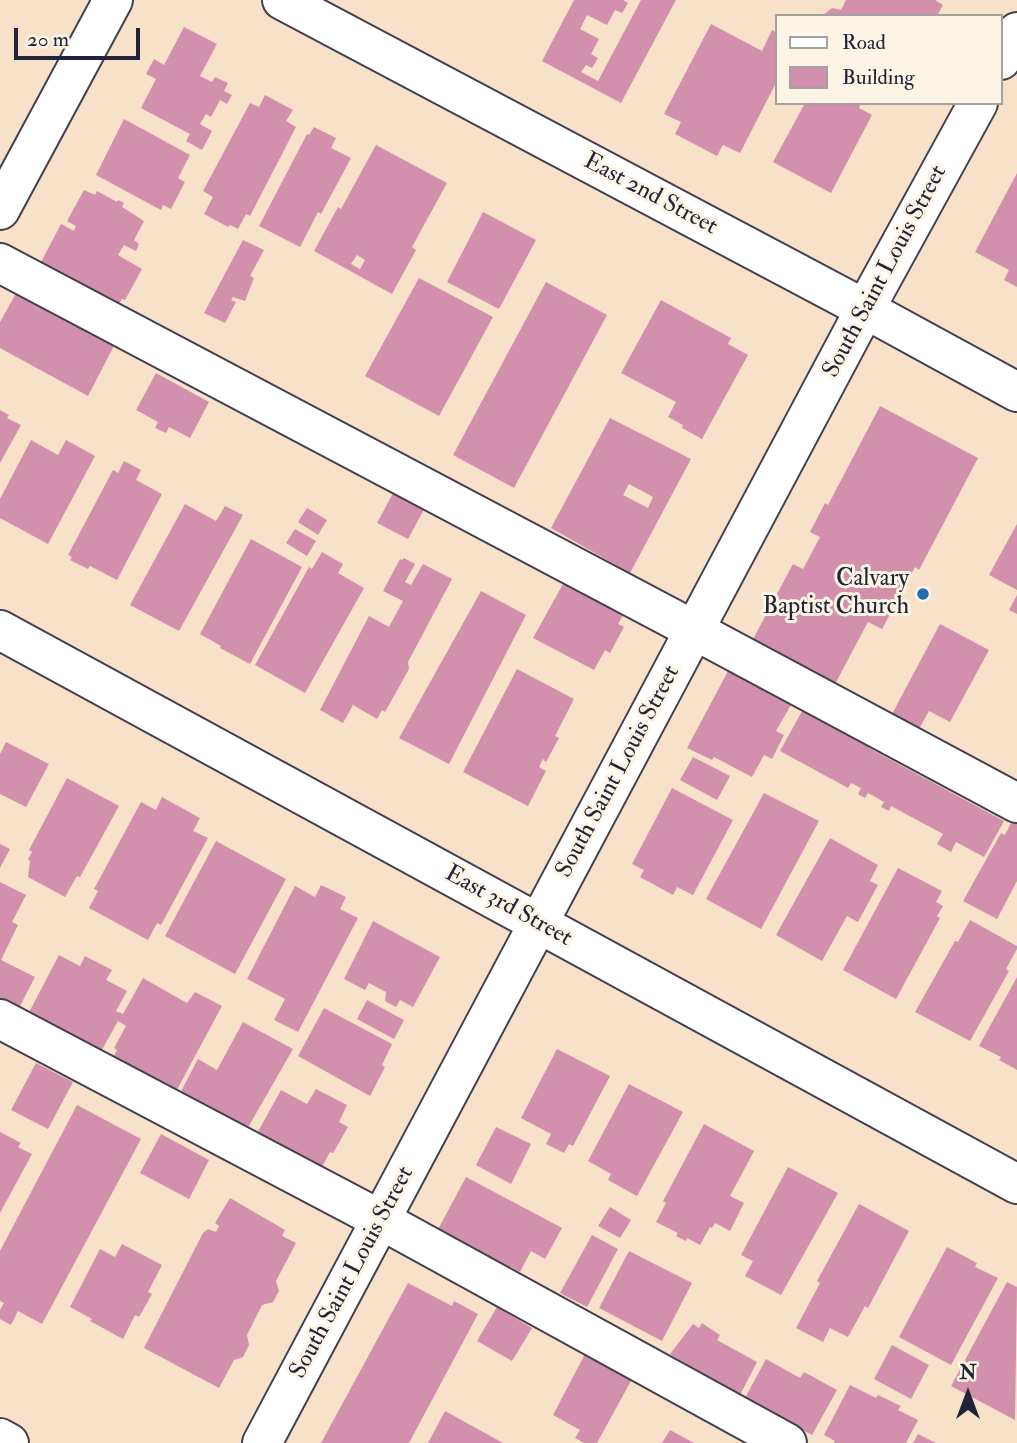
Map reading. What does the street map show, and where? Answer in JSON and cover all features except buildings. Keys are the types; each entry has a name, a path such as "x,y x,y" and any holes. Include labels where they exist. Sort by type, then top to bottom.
{"street":[{"path":"0,210 113,0"},
{"name":"East 2nd Street","path":"282,0 1017,392"},
{"path":"1003,57 1017,32"},
{"name":"South Saint Louis Street","path":"262,1443 865,309 977,105"},
{"path":"0,263 1017,803"},
{"name":"East 3rd Street","path":"0,630 1017,1184"},
{"path":"0,1019 381,1220 787,1443"},
{"path":"0,1438 9,1443"}],"place":[{"name":"Calvary Baptist Church","path":"923,594"}]}
